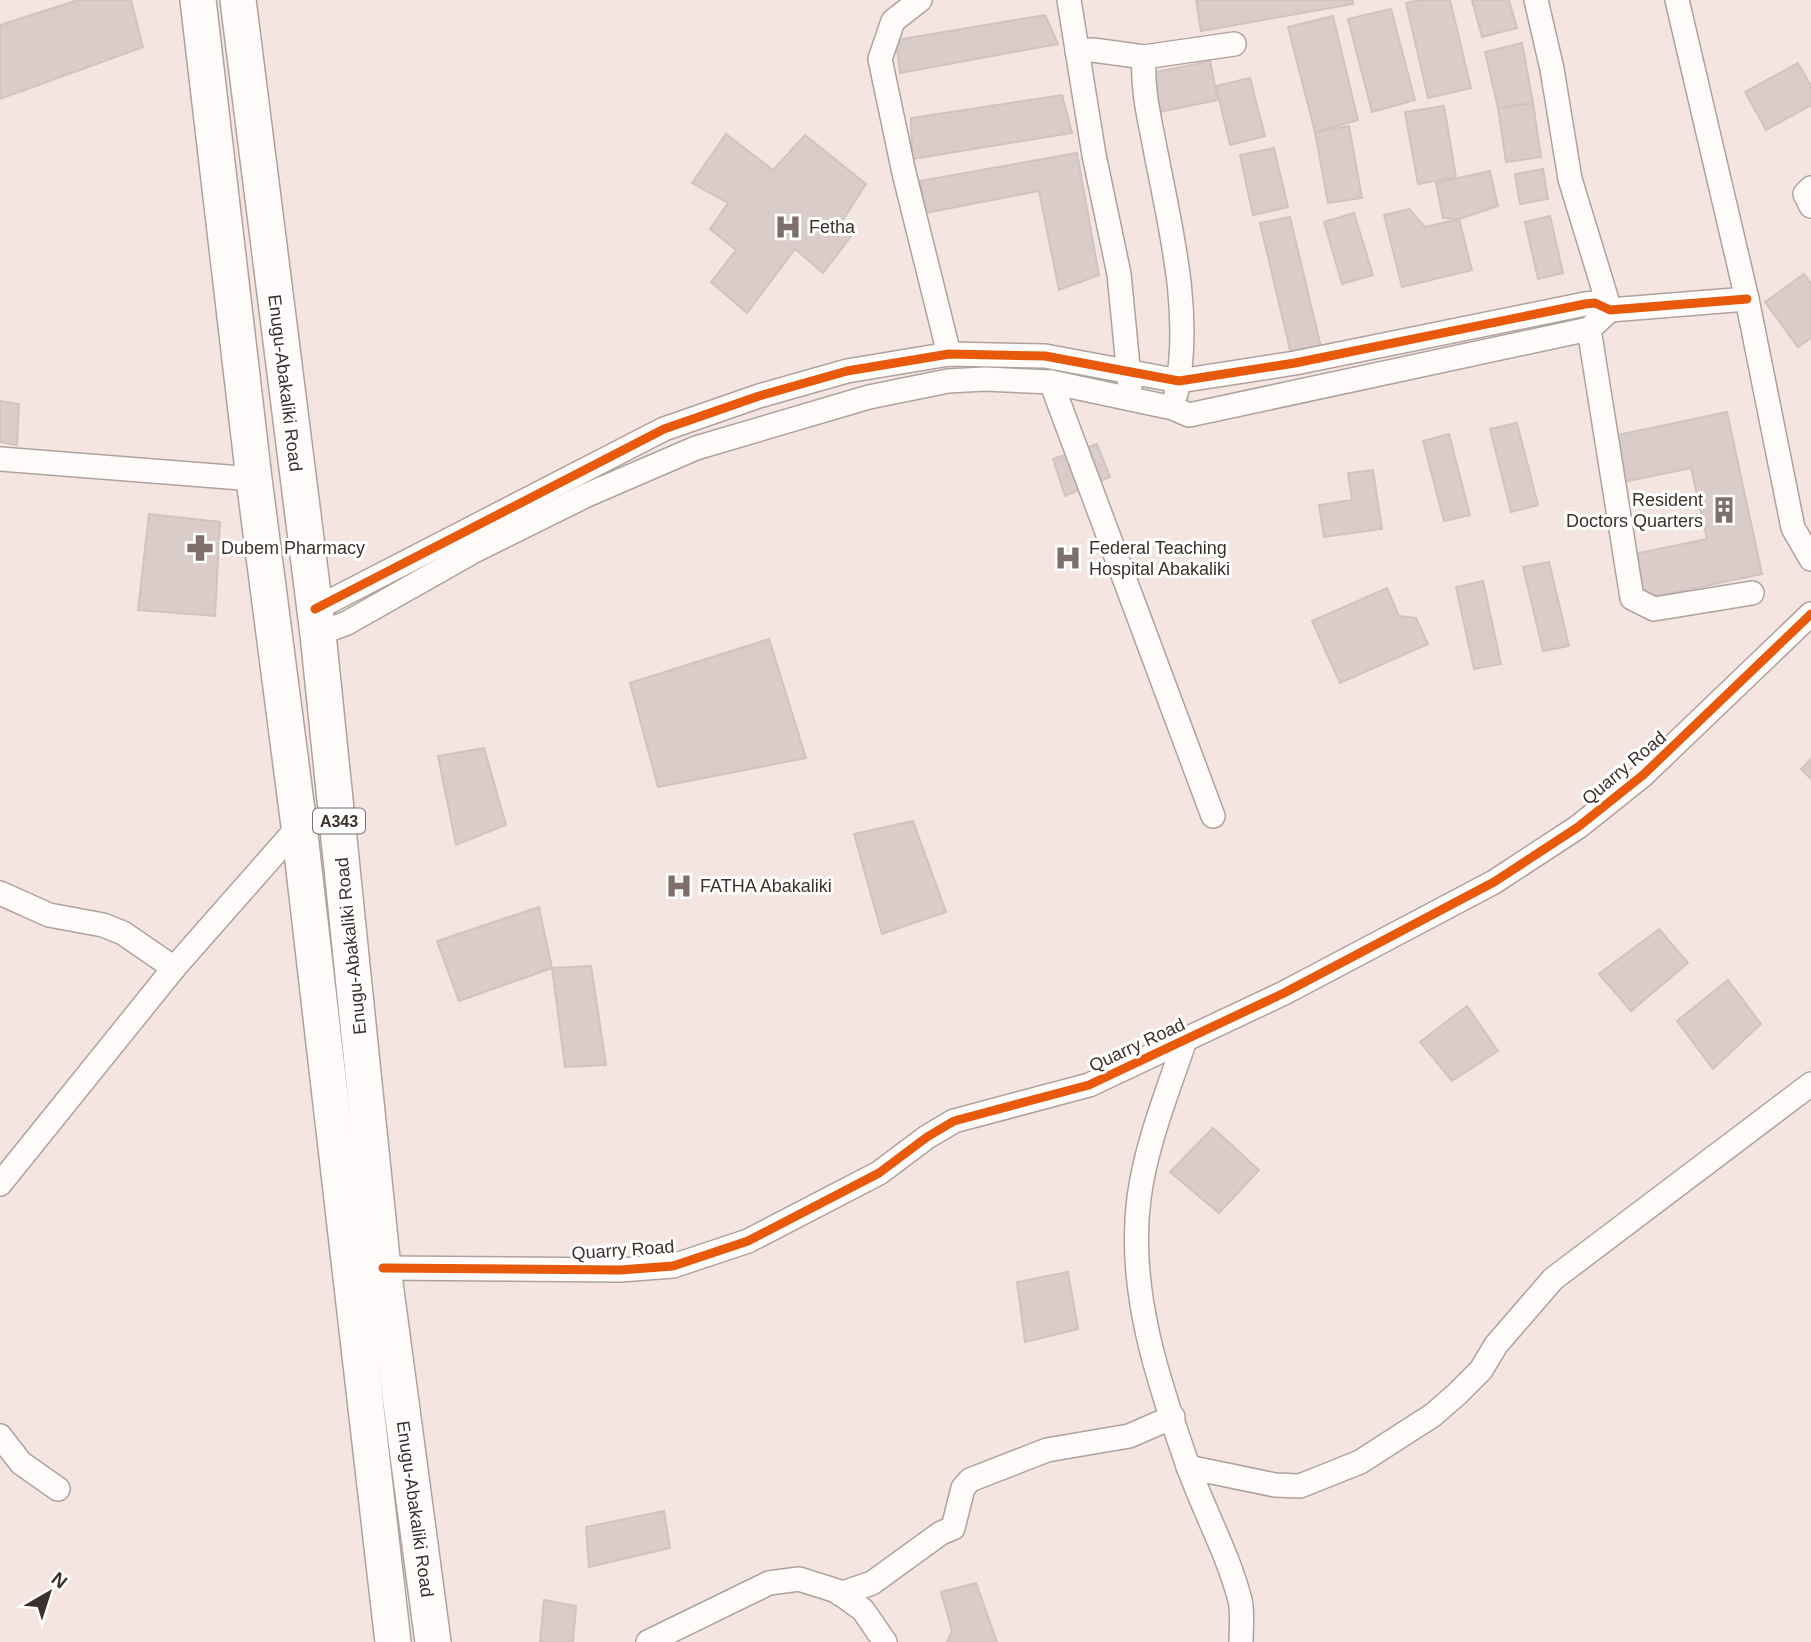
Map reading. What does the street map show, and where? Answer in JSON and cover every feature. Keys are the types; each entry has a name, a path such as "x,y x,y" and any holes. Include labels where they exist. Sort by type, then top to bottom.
{"highway":[{"name":"A343","path":"198,0 254,479 299,826"},
{"name":"Enugu-Abakaliki Road","path":"237,0 339,818 383,1268 433,1642"},
{"name":"Enugu-Abakaliki Road","path":"299,826 393,1642"}],"street":[{"path":"920,0 893,21 880,59 904,173 949,354"},
{"path":"1069,0 1102,194 1119,274 1131,399"},
{"path":"1536,0 1552,69 1570,179 1610,310"},
{"path":"1677,0 1747,299 1793,528 1811,559"},
{"path":"1077,51 1093,50 1144,57 1234,44"},
{"path":"1144,57 1145,106 1177,257 1179,381 1173,408"},
{"path":"1811,188 1805,194 1811,206"},
{"path":"316,622 664,429 759,396 846,371 949,354 1045,356 1130,374 1179,381 1295,363 1585,304 1595,303 1610,310 1747,299"},
{"path":"316,622 347,623 476,550 587,495 696,447 869,397 948,381 1051,382 1173,408 1189,415 1589,329 1610,310"},
{"path":"1499,321 1504,347"},
{"path":"1589,329 1632,598 1654,610 1752,593"},
{"path":"1364,348 1370,376"},
{"path":"1051,382 1213,816"},
{"path":"0,459 254,479"},
{"name":"Quarry Road","path":"383,1268 620,1270 673,1266 748,1241 846,1192 954,1121 1089,1084 1185,1040 1411,928 1494,882 1578,827 1643,775 1811,614"},
{"path":"0,1184 174,968 299,826 339,818"},
{"path":"0,893 50,915 113,929 174,968"},
{"path":"1185,1040 1155,1132 1139,1196 1136,1250 1142,1305 1172,1417 1188,1466 1241,1602 1241,1642"},
{"path":"1188,1466 1275,1485 1300,1486 1360,1462 1433,1415 1457,1394 1480,1370 1496,1345 1553,1279 1811,1084"},
{"path":"840,1594 868,1586 953,1528 963,1488 970,1480 1047,1450 1129,1436 1172,1417"},
{"path":"0,1436 21,1463 58,1489"},
{"path":"648,1642 769,1583 799,1579 840,1594 863,1610 886,1642"}],"building":[{"path":"78,0 131,0 143,47 0,99 0,25"},
{"path":"1196,0 1353,0 1353,4 1201,31"},
{"path":"1450,0 1471,88 1428,98 1406,3"},
{"path":"1472,0 1509,0 1517,28 1482,37"},
{"path":"1391,9 1415,100 1372,112 1348,19"},
{"path":"1045,15 1058,44 900,73 896,40"},
{"path":"1333,16 1358,120 1315,132 1288,27"},
{"path":"1522,43 1533,103 1498,108 1485,52"},
{"path":"1210,61 1218,100 1159,112 1151,73"},
{"path":"1798,63 1811,86 1811,105 1766,130 1745,92"},
{"path":"1250,78 1265,136 1230,145 1216,86"},
{"path":"1062,95 1072,133 912,159 911,118"},
{"path":"1533,103 1541,157 1506,162 1498,108"},
{"path":"1444,106 1456,177 1418,184 1405,112"},
{"path":"1349,126 1362,198 1328,203 1315,132"},
{"path":"726,134 773,170 805,135 866,184 839,226 852,235 823,273 795,249 747,313 711,282 736,250 710,229 728,203 692,183"},
{"path":"1274,148 1288,207 1253,215 1240,155"},
{"path":"1077,153 1099,275 1059,290 1039,191 925,213 920,181"},
{"path":"1543,169 1548,199 1520,204 1515,174"},
{"path":"1490,171 1498,206 1459,219 1443,218 1436,183"},
{"path":"1409,209 1425,227 1459,219 1472,270 1402,287 1384,215"},
{"path":"1354,213 1373,275 1342,284 1324,222"},
{"path":"1550,216 1563,273 1538,279 1525,222"},
{"path":"1290,217 1321,347 1291,354 1260,223"},
{"path":"1804,274 1811,284 1811,338 1798,347 1765,302"},
{"path":"0,401 19,404 17,445 0,442"},
{"name":"Resident Doctors Quarters","path":"1727,412 1762,574 1643,599 1634,554 1707,539 1691,468 1623,482 1613,436"},
{"path":"1517,423 1538,505 1511,512 1490,429"},
{"path":"1449,434 1470,515 1444,521 1423,441"},
{"path":"1097,444 1110,477 1065,496 1053,459"},
{"path":"1373,470 1382,529 1324,537 1319,505 1352,500 1348,473"},
{"path":"149,514 220,522 215,616 138,610"},
{"path":"1549,562 1569,646 1543,651 1523,567"},
{"path":"1483,581 1501,664 1474,669 1456,587"},
{"path":"1387,588 1399,616 1416,618 1428,644 1340,683 1312,621"},
{"path":"769,639 806,758 658,787 630,683"},
{"path":"484,748 506,825 456,845 438,756"},
{"path":"1811,759 1811,779 1801,769"},
{"path":"913,821 946,912 882,934 854,834"},
{"path":"539,907 552,968 459,1001 437,941"},
{"path":"1659,929 1688,963 1631,1011 1599,974"},
{"path":"591,966 606,1065 565,1067 552,968"},
{"path":"1728,980 1761,1024 1713,1069 1677,1021"},
{"path":"1467,1006 1498,1051 1452,1081 1420,1042"},
{"path":"1213,1128 1259,1170 1219,1213 1170,1172"},
{"path":"1068,1272 1078,1329 1025,1342 1017,1282"},
{"path":"664,1511 670,1548 589,1567 586,1527"},
{"path":"976,1583 997,1642 947,1642 952,1631 941,1592"},
{"path":"544,1600 576,1606 573,1642 540,1642"}],"cycle path":[{"path":"315,609 664,429 759,396 847,371 949,354 1045,356 1179,381 1295,363 1585,304 1595,303 1610,310 1747,299"},
{"path":"383,1268 620,1270 673,1266 748,1241 879,1173 927,1137 954,1121 1089,1085 1284,993 1494,882 1578,827 1643,775 1811,614"}],"place":[{"name":"Fetha","path":"788,227"},
{"name":"Resident Doctors Quarters","path":"1724,510"},
{"name":"Dubem Pharmacy","path":"200,548"},
{"name":"Federal Teaching Hospital Abakaliki","path":"1068,558"},
{"name":"FATHA Abakaliki","path":"679,886"}]}
